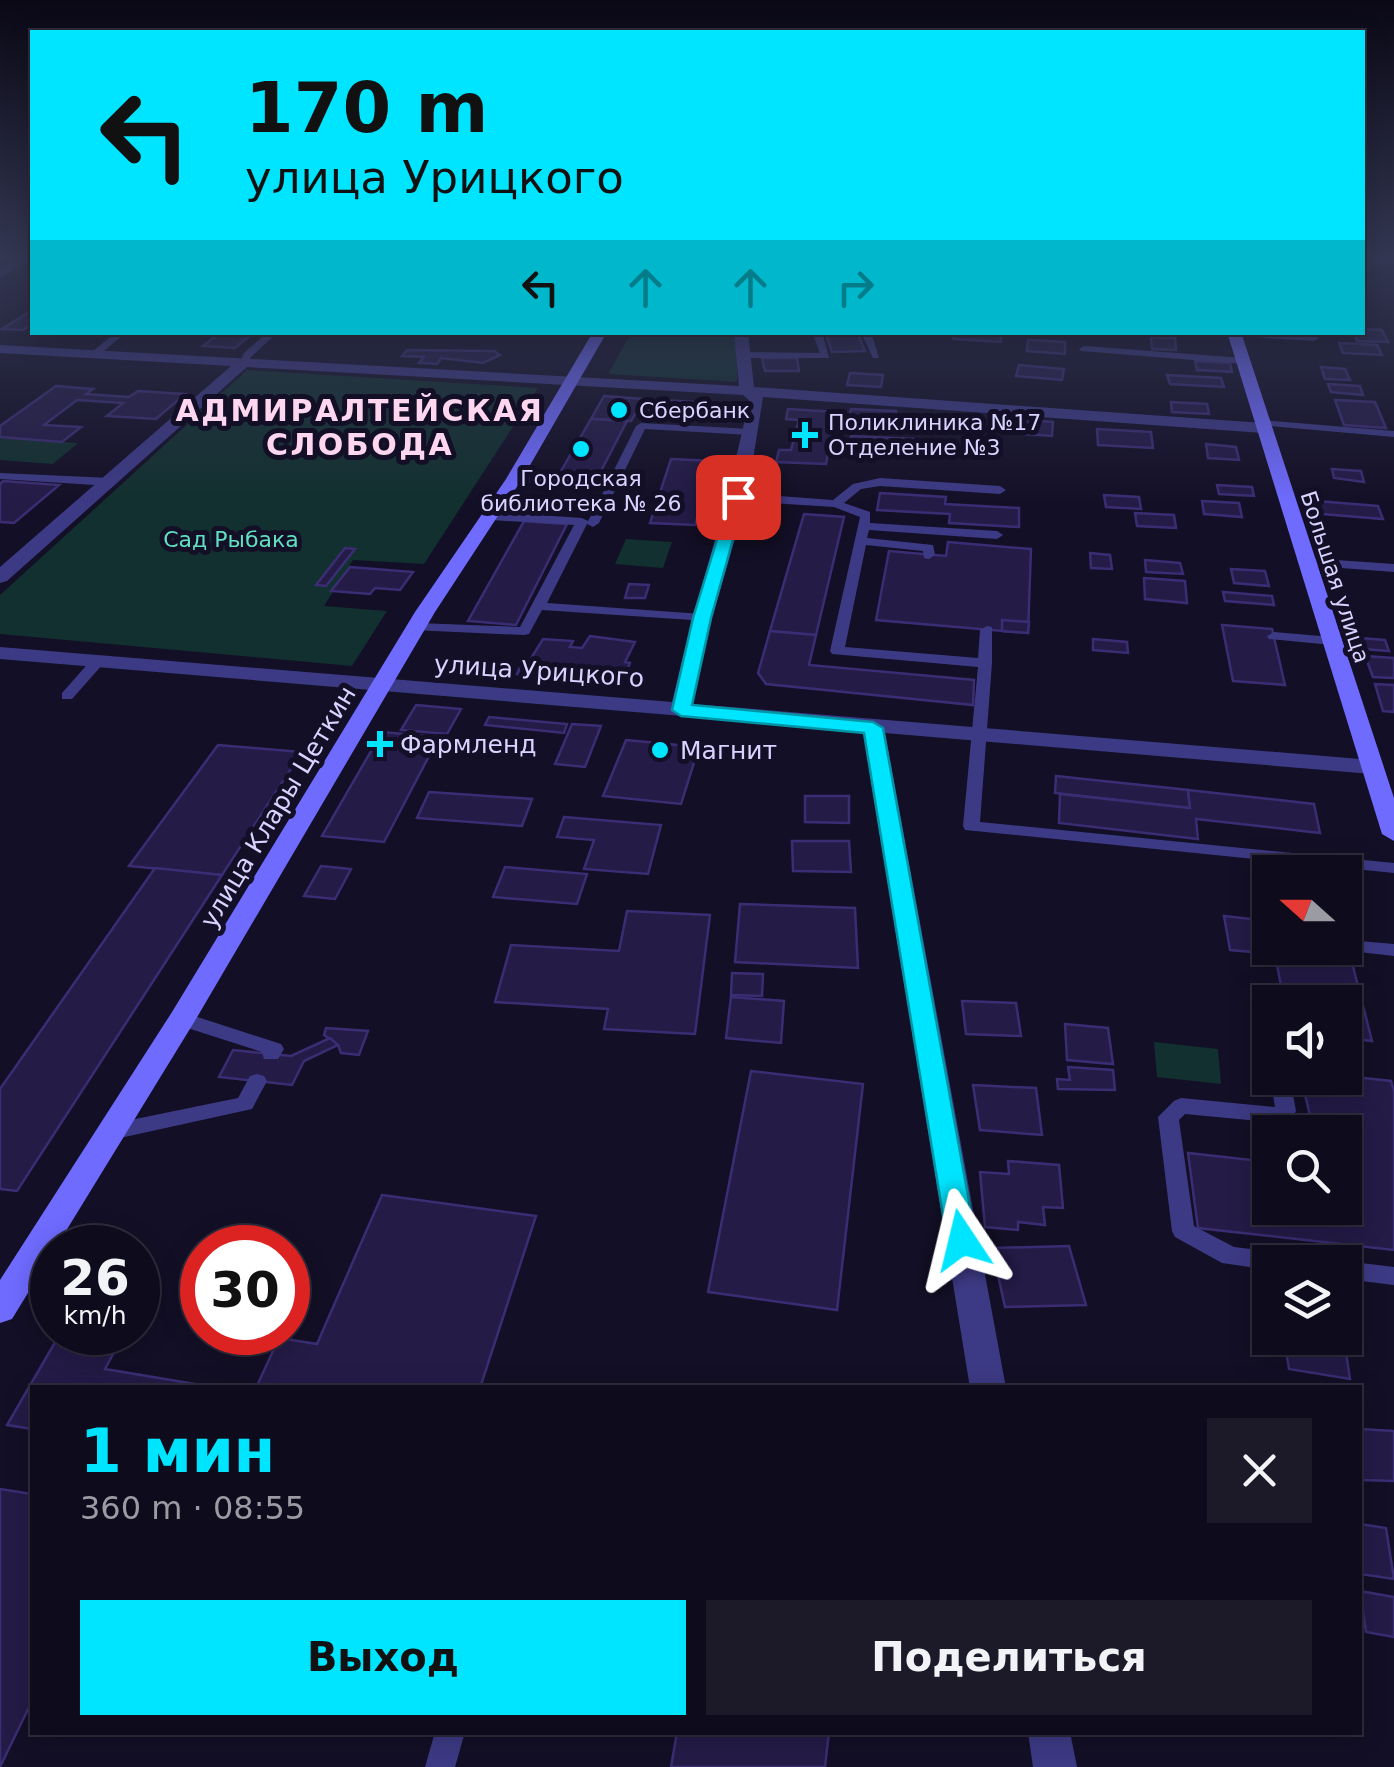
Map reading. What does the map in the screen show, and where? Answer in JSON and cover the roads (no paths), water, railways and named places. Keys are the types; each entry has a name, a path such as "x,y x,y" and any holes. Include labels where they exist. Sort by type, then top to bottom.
{"main road":[{"name":"улица Клары Цеткин","path":"0,1308 182,1019 596,338"},
{"name":"Большая улица","path":"1236,338 1393,828"}],"street":[{"path":"681,710 702,618 738,497 757,399 746,391 742,338"},
{"path":"0,349 242,364 290,362 746,391 911,406 1262,425"},
{"path":"0,578 242,364"},
{"name":"улица Урицкого","path":"0,653 1372,767"},
{"path":"873,728 987,1385"},
{"path":"1050,1735 1055,1767"}],"lane":[{"path":"95,354 114,338"},
{"path":"242,364 247,354 266,338"},
{"path":"743,355 826,356 820,338"},
{"path":"869,338 876,356"},
{"path":"1084,349 1243,360"},
{"path":"1262,425 1394,434"},
{"path":"594,523 641,426 750,432"},
{"path":"0,476 110,482"},
{"path":"514,479 613,484"},
{"path":"836,504 857,486 880,482 1000,490"},
{"path":"738,497 836,504 866,515 838,651 985,663"},
{"path":"418,627 524,631 582,522 491,516"},
{"path":"862,533 997,535"},
{"path":"862,533 929,548 928,555"},
{"path":"1306,562 1394,568"},
{"path":"538,606 702,618"},
{"path":"987,630 970,826 1394,868"},
{"path":"1274,636 1332,640"},
{"path":"67,696 98,661"},
{"path":"1362,947 1394,950"},
{"path":"182,1019 274,1049 271,1054"},
{"path":"111,1132 245,1104 256,1082"},
{"path":"1252,1258 1230,1256 1183,1231 1168,1117 1181,1106 1280,1114 1286,1112 1283,1095"},
{"path":"1362,1272 1394,1276"},
{"path":"440,1767 449,1735"}],"place":[{"name":"Сбербанк","path":"619,410"},
{"name":"Поликлиника №17 Отделение №3","path":"805,435"},
{"name":"Городская библиотека № 26","path":"581,449"},
{"name":"Фармленд","path":"380,744"},
{"name":"Магнит","path":"660,750"}],"district":[{"name":"АДМИРАЛТЕЙСКАЯ СЛОБОДА","path":"360,427"}],"park label":[{"name":"Сад Рыбака","path":"231,539"}]}
